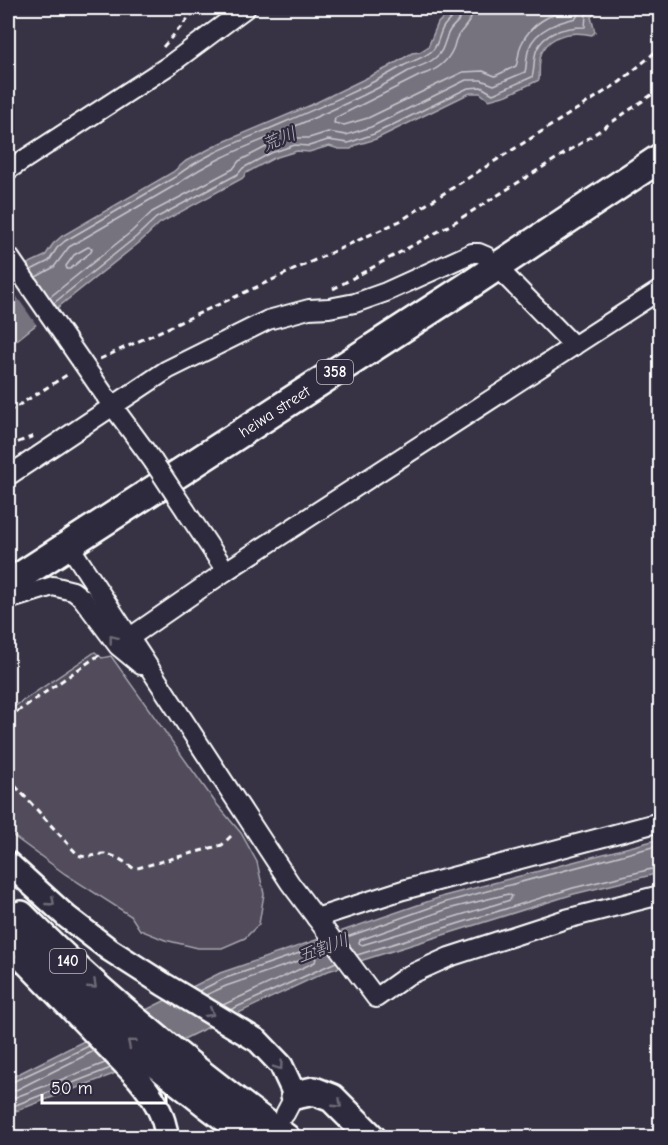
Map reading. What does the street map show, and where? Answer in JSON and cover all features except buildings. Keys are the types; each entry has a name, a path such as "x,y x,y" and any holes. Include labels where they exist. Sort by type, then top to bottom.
{"highway":[{"name":"heiwa street","path":"8,584 660,158"},
{"name":"140","path":"12,915 100,1016 172,1065 252,1137"},
{"name":"140","path":"172,1065 289,1115"},
{"path":"289,1115 314,1090 332,1098 372,1137"}],"main road":[{"path":"8,863 67,917 110,950 258,1041 281,1065 289,1115"},
{"path":"8,945 100,1016 137,1077 152,1095 161,1113 167,1137"}],"street":[{"path":"8,170 168,66 246,8"},
{"path":"8,476 109,401 268,320 309,309 355,303 386,292 471,253 479,252 486,256 574,346"},
{"path":"8,255 153,461 226,571"},
{"path":"129,638 226,571 660,290"},
{"path":"69,545 290,883 376,998 407,976 449,957 566,920 660,896"},
{"path":"8,600 53,586 73,591 82,598 118,646 156,678"},
{"path":"319,922 402,890 660,822"}],"path":[{"path":"97,361 400,221 620,82 660,48"},
{"path":"309,309 321,297 341,284 450,225 583,142 660,89"},
{"path":"8,412 76,370"},
{"path":"8,718 104,652"},
{"path":"8,778 78,855 88,858 104,854 134,869 222,845 232,835"}],"shaded area":[{"path":"95,652 102,658 111,656 215,802 241,833 257,862 264,894 259,924 245,938 222,948 198,948 165,940 140,930 131,916 65,874 8,832 8,711"}],"water":[{"name":"荒川","path":"453,8 602,8 591,17 595,32 592,35 578,33 557,37 542,52 539,80 507,95 489,100 480,93 470,93 351,149 329,146 309,152 297,151 274,158 246,173 243,178 160,223 140,242 8,347 8,273 45,256 62,236 173,172 186,161 221,143 311,105 387,68 412,53 420,52 428,47 438,23"},
{"name":"五割川","path":"660,839 660,873 574,894 328,971 111,1075 8,1114 8,1079 220,973 444,896"}],"pier":[{"path":"8,269 58,312 38,327 8,284"}]}
